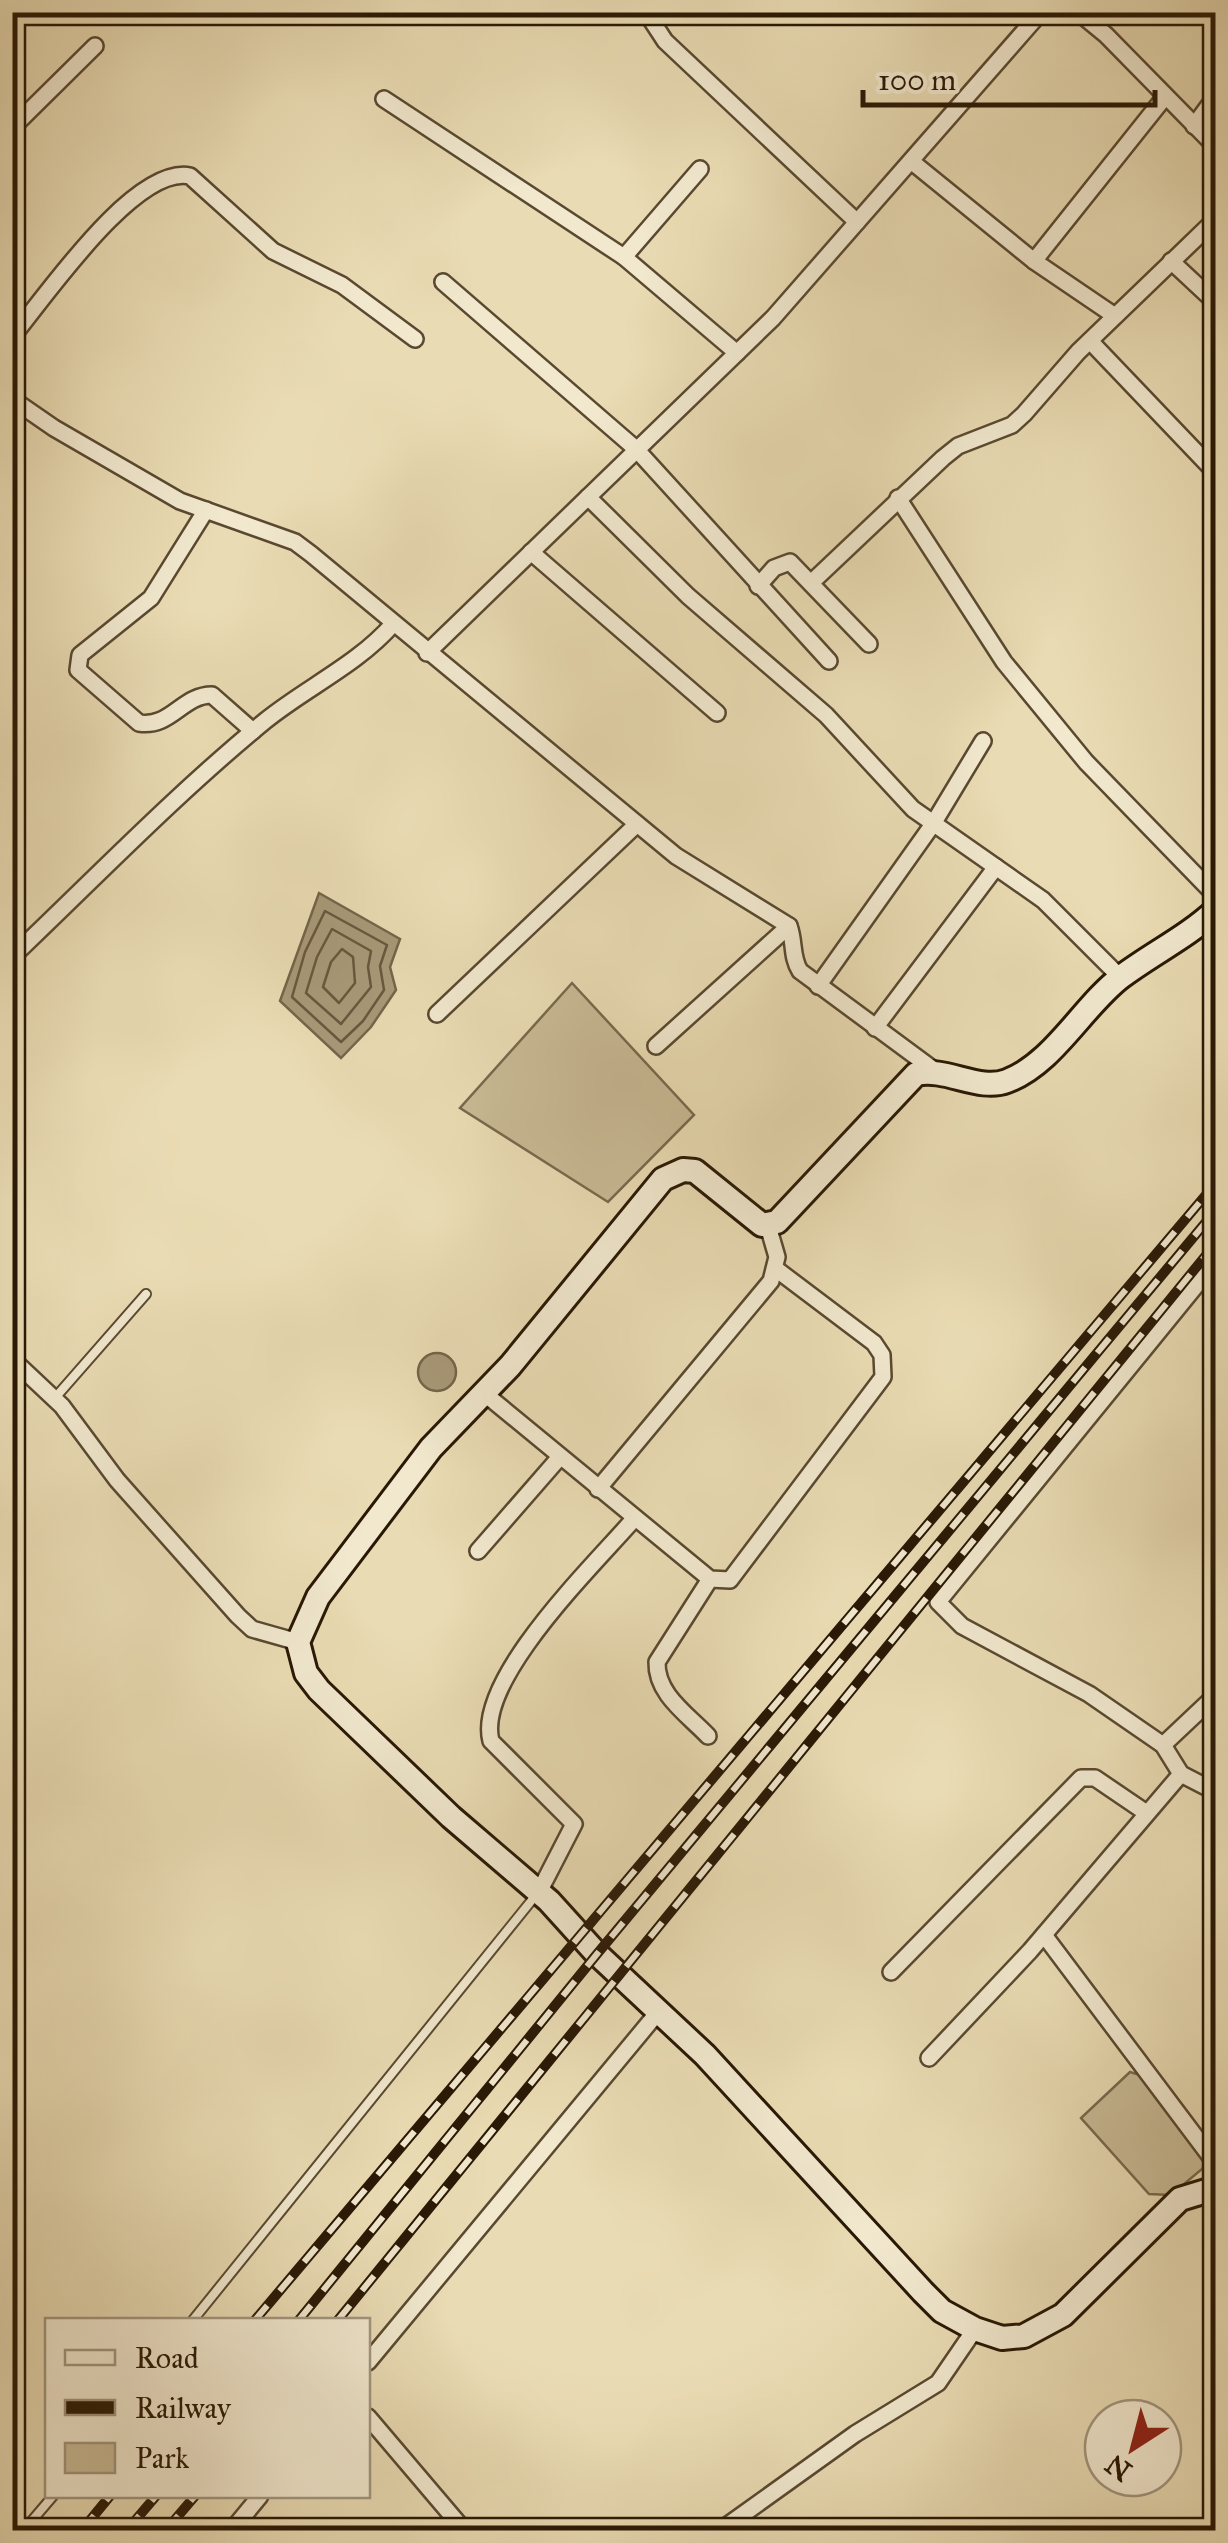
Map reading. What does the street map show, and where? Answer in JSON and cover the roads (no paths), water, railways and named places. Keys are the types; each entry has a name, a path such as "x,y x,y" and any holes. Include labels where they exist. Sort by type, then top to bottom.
{"street":[{"path":"646,12 666,41 858,222"},
{"path":"427,653 737,352 858,222 1041,12"},
{"path":"1078,12 1106,34 1216,148"},
{"path":"12,128 95,46"},
{"path":"1194,126 1216,96"},
{"path":"1034,261 1164,98"},
{"path":"384,100 624,256 737,352"},
{"path":"911,161 1034,261 1115,316"},
{"path":"624,256 700,169"},
{"path":"12,337 102,228 162,177 177,174 190,176 273,251 342,285 415,339"},
{"path":"812,582 958,446 1012,425 1090,341 1216,219"},
{"path":"1171,261 1216,303"},
{"path":"443,282 636,449 829,661"},
{"path":"1090,341 1216,473"},
{"path":"12,398 138,477 206,510 295,542 676,856 788,926 794,941 794,961 818,986 934,1070 987,1083 1004,1082 1047,1051 1121,978 1191,933 1216,910"},
{"path":"588,497 688,596 826,716 884,782 933,824 1058,913 1121,978"},
{"path":"898,498 1012,673 1086,762 1216,896"},
{"path":"206,510 151,598 80,655 78,670 139,723 165,722 202,695 212,695 254,731"},
{"path":"531,552 717,713"},
{"path":"758,586 774,568 790,562 869,644"},
{"path":"12,957 254,731 364,653 393,624"},
{"path":"818,986 933,824 983,741"},
{"path":"437,1014 637,824"},
{"path":"875,1028 996,867"},
{"path":"656,1046 788,926"},
{"path":"768,1226 800,1202 894,1093 916,1074 934,1070"},
{"path":"598,1489 764,1292 776,1269 768,1226 695,1171 673,1172 631,1214 593,1267 485,1394 431,1448 318,1597 298,1642 306,1673 318,1690 451,1817 539,1892 659,2010 932,2302 974,2329 1002,2338 1024,2336 1053,2320 1078,2304 1180,2199 1216,2188"},
{"path":"1216,1261 938,1602 962,1626 1062,1678 1163,1745 1182,1774 1216,1792"},
{"path":"485,1394 633,1520 710,1579 730,1580 740,1572 883,1377 882,1355 874,1344 776,1269"},
{"path":"12,1359 54,1398 140,1506 238,1616 252,1629 298,1642"},
{"path":"478,1551 559,1458"},
{"path":"539,1892 574,1824 491,1741 490,1707 510,1669 633,1520"},
{"path":"708,1736 661,1688 656,1676 657,1662 710,1579"},
{"path":"1163,1745 1216,1695"},
{"path":"930,2058 1044,1935 1145,1812 1182,1774"},
{"path":"891,1972 1081,1778 1096,1778 1145,1812"},
{"path":"1044,1935 1216,2164"},
{"path":"370,2360 659,2010"},
{"path":"720,2530 855,2434 938,2382 974,2329"},
{"path":"370,2419 464,2530"},
{"path":"232,2530 258,2498"}],"lane":[{"path":"54,1398 146,1294"},
{"path":"195,2318 539,1892"},
{"path":"24,2530 50,2498"}],"water":[{"path":"319,893 400,939 390,967 396,990 371,1027 341,1058 280,1001"},
{"path":"437,1353 451,1358 456,1372 451,1386 437,1391 423,1386 418,1372 423,1358"}],"railway":[{"path":"257,2318 1216,1183"},
{"path":"301,2318 597,1954 1216,1210"},
{"path":"340,2318 1216,1243"},
{"path":"82,2530 108,2498"},
{"path":"127,2530 154,2498"},
{"path":"166,2530 193,2498"}]}
